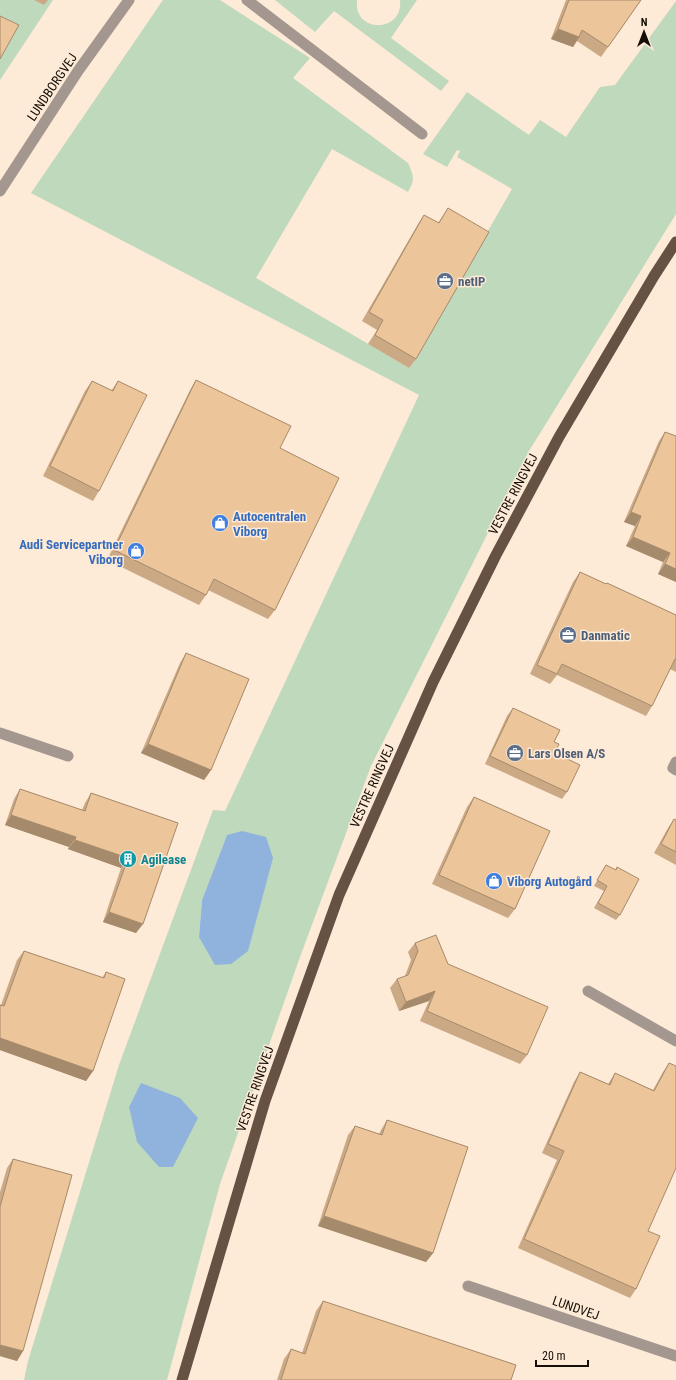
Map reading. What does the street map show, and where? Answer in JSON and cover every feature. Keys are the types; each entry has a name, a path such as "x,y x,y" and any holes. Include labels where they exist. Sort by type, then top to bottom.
{"main road":[{"name":"VESTRE RINGVEJ","path":"182,1380 265,1101 339,895 433,682 496,555 559,437 654,276 676,242"}],"street":[{"name":"LUNDBORGVEJ","path":"0,191 78,71 129,0"},
{"path":"247,0 422,134"},
{"path":"0,733 68,756"},
{"path":"676,762 673,768 676,770"},
{"path":"588,991 676,1041"},
{"name":"LUNDVEJ","path":"468,1286 676,1356"}],"green space":[{"path":"0,0 53,0 0,80"},
{"path":"163,0 220,0 310,58 293,78 408,163 412,171 413,178 408,192 332,149 256,278 409,368 512,189 457,157 460,151 457,150 447,167 423,154 467,92 529,135 540,120 566,137 600,87 615,85 676,1 676,214 529,451 371,766 300,957 220,1184 167,1380 24,1380 28,1361 119,1065 213,810 225,811 419,395 31,193","holes":["227,835 199,937 202,900"]},
{"path":"275,0 357,0 358,11 363,19 370,24 378,25 387,23 394,19 399,11 400,0 417,0 391,38 449,81 441,91 334,11 315,32"}],"water":[{"path":"242,831 266,837 273,858 248,951 231,964 215,965 199,937 202,900 227,835"},
{"path":"141,1083 180,1098 198,1118 173,1167 159,1167 137,1142 129,1107"}],"building":[{"path":"569,0 641,0 608,47 582,30 579,37 558,29"},
{"path":"0,16 19,25 0,59"},
{"path":"448,208 489,232 416,359 375,335 383,320 369,312 424,215 439,223"},
{"name":"Autocentralen Viborg","path":"196,380 291,426 280,448 339,478 275,610 214,579 206,595 114,550"},
{"path":"92,381 113,391 118,381 147,395 99,491 50,466"},
{"path":"665,432 676,436 676,569 665,564 670,553 633,537 641,516 631,512"},
{"path":"580,572 676,615 676,659 652,706 562,664 557,674 537,665"},
{"path":"186,653 249,679 211,770 148,744"},
{"path":"513,708 560,730 554,742 559,744 555,753 580,765 567,792 490,756"},
{"name":"Agilease","path":"20,789 85,811 91,793 178,823 143,924 109,912 128,858 75,840 76,837 11,815"},
{"path":"474,797 550,831 515,909 439,875"},
{"path":"674,819 676,820 676,852 661,844"},
{"path":"606,865 616,870 617,867 639,879 620,915 598,903 607,886 597,880"},
{"path":"436,935 448,964 548,1007 527,1055 427,1011 435,991 406,1002 397,979 408,975 418,951 415,943"},
{"path":"24,951 104,978 106,972 125,979 93,1071 0,1038 0,1005 4,1006"},
{"path":"669,1063 676,1066 676,1168 648,1231 660,1236 636,1289 524,1239 564,1151 548,1144 580,1072 610,1085 615,1073 654,1091"},
{"path":"387,1120 468,1147 433,1253 324,1216 355,1126 382,1135"},
{"path":"13,1159 72,1175 23,1351 0,1345 0,1207"},
{"path":"323,1301 516,1365 511,1380 281,1380 291,1349 305,1354"}],"place":[{"name":"netIP","path":"445,281"},
{"name":"Autocentralen Viborg","path":"220,523"},
{"name":"Audi Servicepartner Viborg","path":"136,551"},
{"name":"Danmatic","path":"568,635"},
{"name":"Lars Olsen A/S","path":"515,753"},
{"name":"Agilease","path":"128,859"},
{"name":"Viborg Autogård","path":"494,881"}]}
